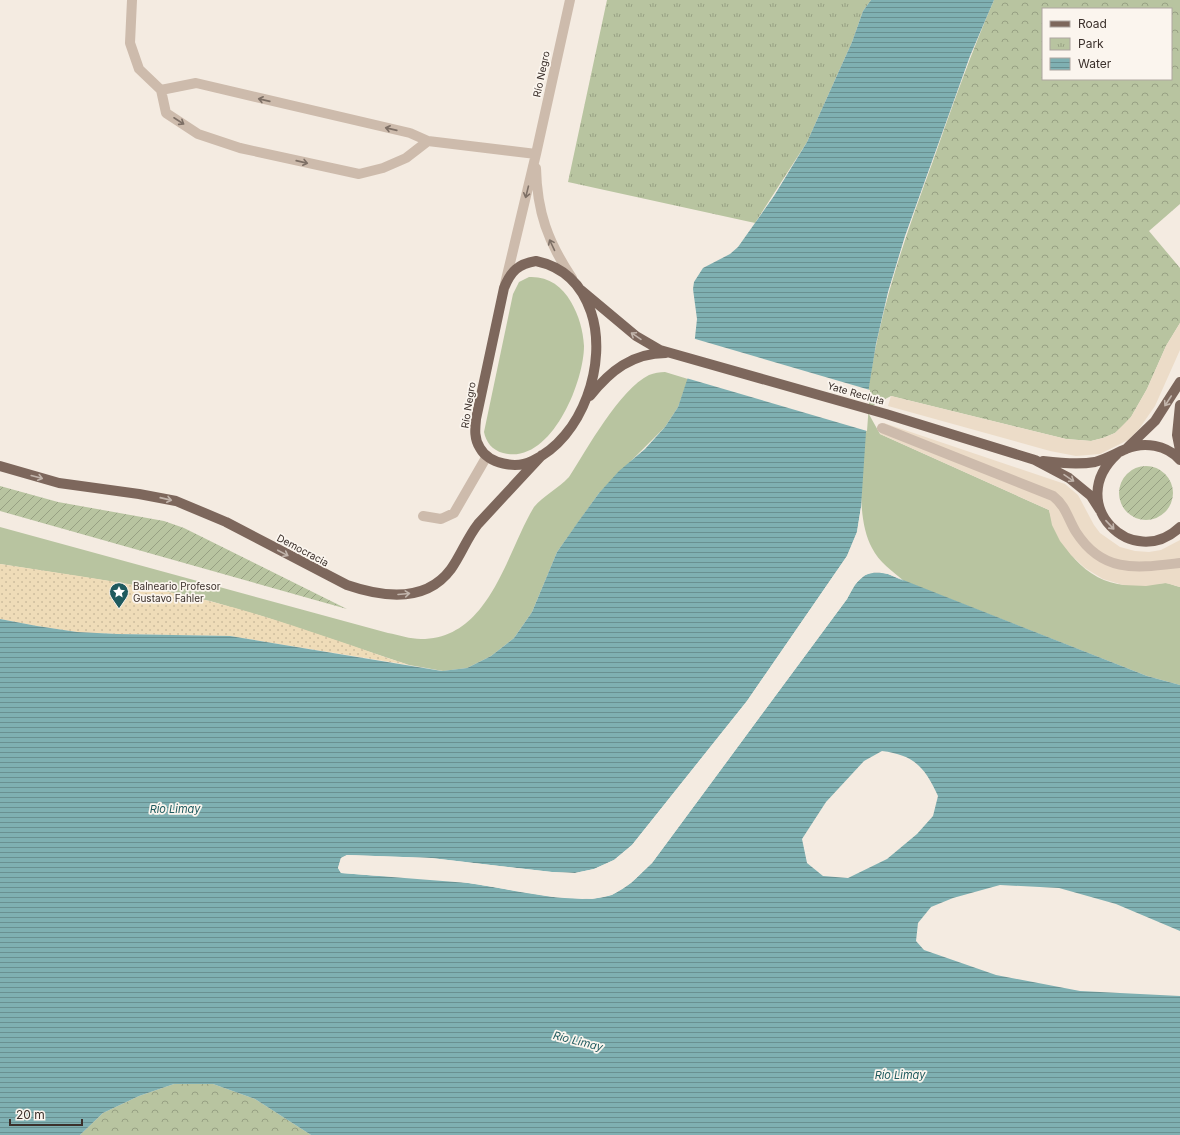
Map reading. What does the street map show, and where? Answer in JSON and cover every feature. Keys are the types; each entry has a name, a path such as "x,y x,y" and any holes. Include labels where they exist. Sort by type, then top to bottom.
{"main road":[{"name":"Río Negro","path":"536,261 550,264 572,278 581,290 589,306 595,324 597,344 595,365 585,402 569,430 542,455 531,462 521,464 509,464 497,461 487,456 480,449 475,430 504,288 508,276 515,268 524,263 536,261"},
{"name":"Yate Recluta","path":"581,290 636,336 670,353 886,414 1034,460 1056,470 1075,482 1091,496 1107,523 1118,533 1131,540 1146,542 1161,539 1174,533 1180,527"},
{"name":"Yate Recluta","path":"585,402 607,377 630,360 642,355 670,353"},
{"name":"Yate Recluta","path":"1100,510 1097,496 1098,483 1102,471 1121,451 1139,438 1155,420 1180,382"},
{"path":"1180,405 1177,435 1180,450"},
{"name":"Yate Recluta","path":"1034,460 1082,463 1095,462 1135,446 1150,445 1164,448 1180,460"},
{"name":"Democracia","path":"0,466 59,483 139,494 176,501 226,522 347,585 371,592 394,595 422,591 444,578 452,568 469,535 542,455"}],"street":[{"path":"132,0 130,43 139,69 161,90 166,113 198,134 240,148 334,170 359,174 383,168 406,158 428,141"},
{"name":"Río Negro","path":"504,288 536,154 570,0"},
{"path":"161,90 196,83 410,133 428,141 536,154"},
{"name":"Río Negro","path":"536,154 538,200 542,219 558,257 572,278"},
{"path":"882,428 1053,496 1065,508 1079,536 1106,561 1131,567 1180,563"},
{"path":"422,516 441,519 454,514 487,456"}],"green space":[{"path":"607,0 871,0 863,11 852,42 807,142 755,223 568,182"},
{"path":"994,0 1180,0 1180,204 1149,231 1180,268 1180,323 1166,346 1147,389 1131,417 1115,433 1103,438 1091,441 1066,439 891,396 866,409 876,345 883,314 901,252 970,60"},
{"path":"529,277 542,278 554,283 563,291 571,302 583,334 584,346 582,362 571,400 549,435 535,447 520,454 503,453 490,445 484,432 513,294 519,282"},
{"path":"665,372 688,379 678,407 665,427 599,493 557,552 532,612 514,638 491,656 467,668 443,671 409,665 265,617 210,601 128,584 0,564 0,527 388,633 421,639 445,635 464,625 480,609 493,590 534,507 569,477 616,406 638,382 649,375"},
{"path":"866,409 880,434 1049,510 1053,523 1066,548 1075,560 1098,577 1125,585 1169,583 1180,587 1180,685 1147,676 904,581 890,570 878,558 872,548 866,534 863,517 861,480"},
{"path":"1146,466 1156,468 1165,474 1171,483 1173,493 1171,503 1165,512 1156,518 1146,520 1136,518 1127,512 1121,503 1119,493 1121,483 1127,474 1136,468"},
{"path":"0,486 58,502 164,521 184,528 347,609 0,511"},
{"path":"174,1084 213,1084 255,1099 311,1135 80,1135 103,1113 139,1096"}],"sand":[{"name":"Balneario Profesor Gustavo Fahler","path":"0,564 131,585 209,601 285,623 409,665 230,636 77,632 0,619"}],"shaded area":[{"path":"1180,323 1180,350 1155,406 1139,429 1128,440 1100,454 1076,456 1050,451 888,406 891,396 1066,439 1091,441 1103,438 1115,433 1131,417 1147,389 1166,346"},
{"path":"884,423 1065,484 1078,495 1100,533 1120,547 1135,551 1149,552 1161,550 1180,540 1180,587 1166,583 1146,586 1123,585 1103,579 1085,568 1071,555 1060,541 1052,525 1049,510 880,434"}],"water":[{"name":"Río Limay","path":"871,0 994,0 970,56 905,236 888,292 876,344 869,387 861,507 857,532 847,556 747,701 632,845 614,860 594,869 575,873 552,872 431,858 347,855 341,858 338,868 341,873 453,881 561,898 597,898 617,892 633,881 652,863 847,599 858,581 867,574 888,574 1147,676 1180,685 1180,931 1116,904 1059,888 1000,885 953,898 931,907 918,923 916,941 924,950 996,975 1080,991 1180,996 1180,1135 311,1135 255,1099 213,1084 174,1084 139,1096 103,1113 80,1135 0,1135 0,619 77,632 230,636 442,671 467,668 491,656 514,638 532,612 557,552 599,493 619,471 645,449 665,427 678,407 692,365 697,319 693,289 694,282 703,268 730,254 738,247 774,196 807,142 852,42 863,11","holes":["882,751 903,756 918,764 928,778 938,796 933,816 917,834 887,859 848,878 823,876 807,863 802,839 826,802 864,761"]}],"pier":[{"path":"692,338 870,390 867,431 686,378 690,364"},
{"path":"861,507 862,513 859,532 849,557 749,702 634,846 615,861 595,871 575,875 552,874 430,860 348,857 343,860 340,868 342,871 468,881 555,895 591,897 611,893 630,881 650,862 845,598 854,583 864,573 876,569 889,572 904,581 888,574 876,571 865,575 855,584 847,599 652,863 631,883 612,895 592,899 554,897 468,883 341,873 338,868 341,858 347,855 431,858 552,872 575,873 594,869 614,860 632,845 747,701 847,556 857,532"}],"place":[{"name":"Balneario Profesor Gustavo Fahler","path":"119,609"}]}
